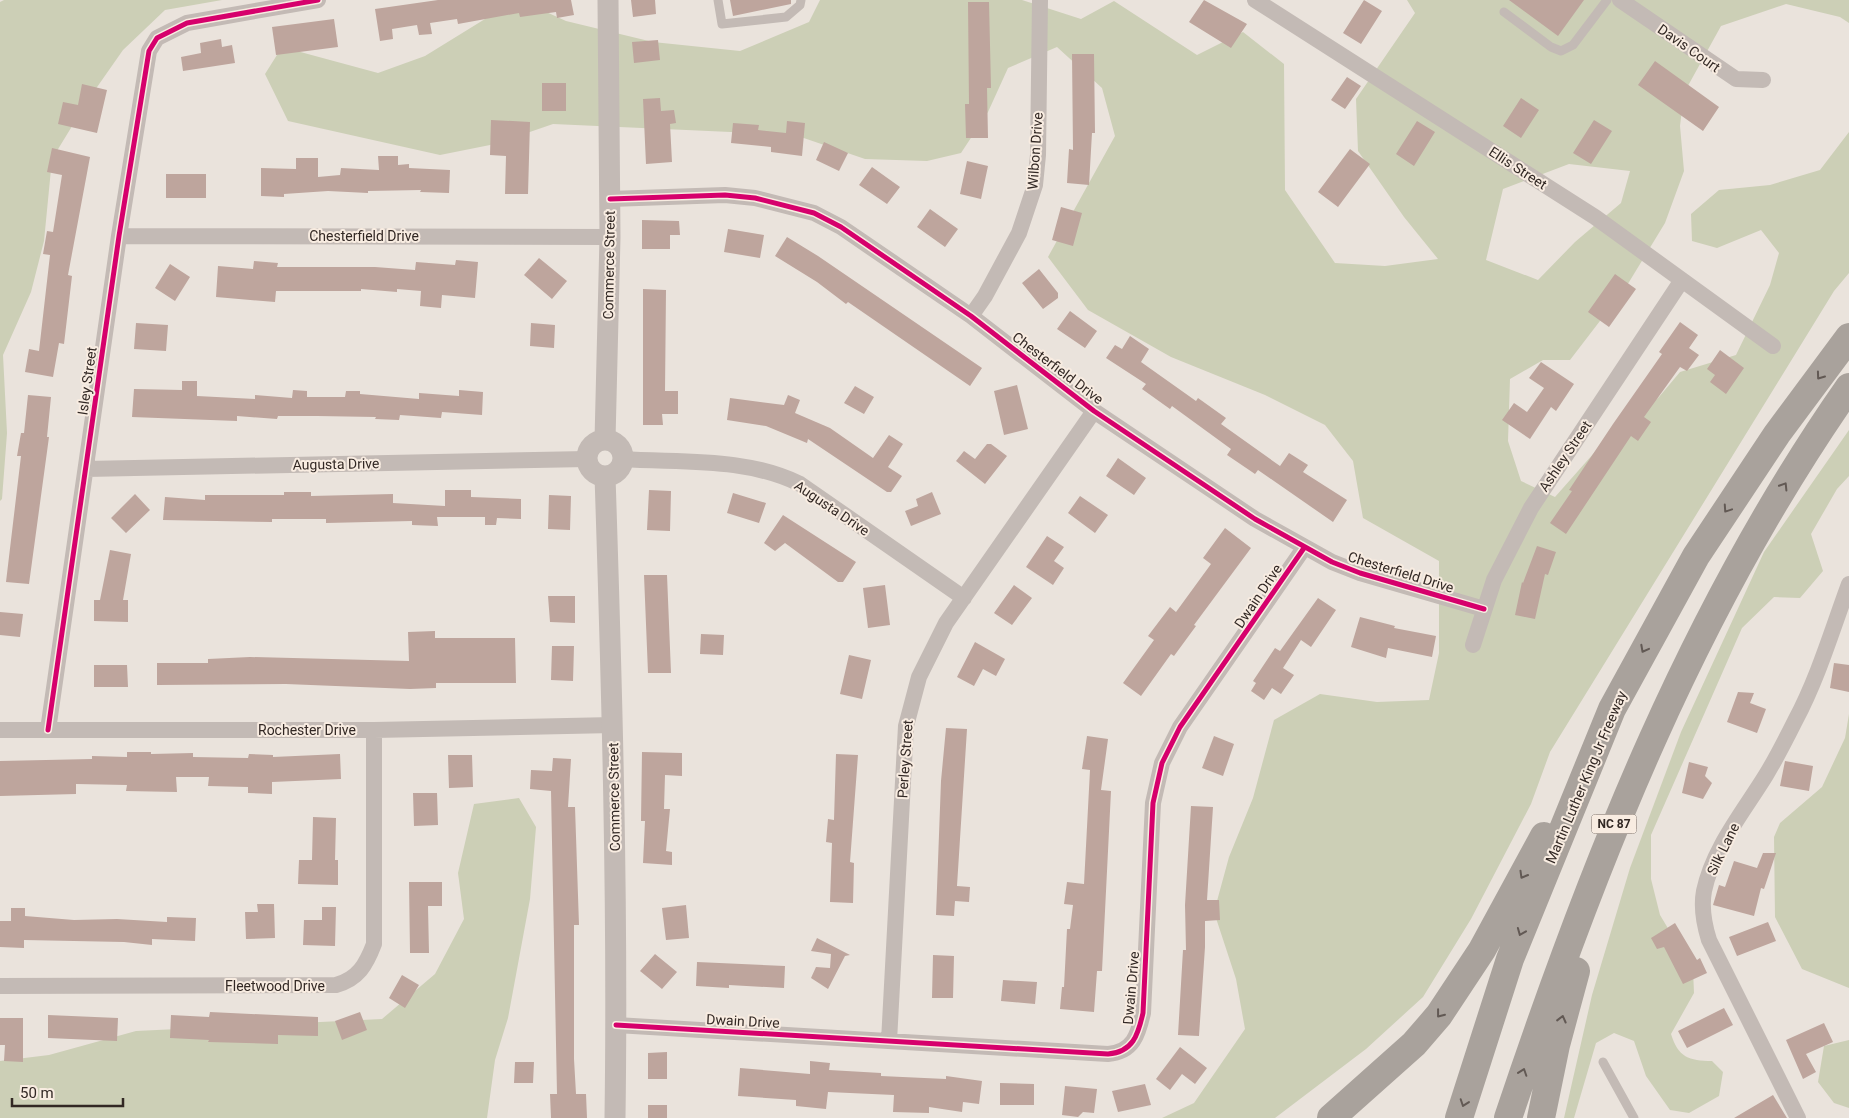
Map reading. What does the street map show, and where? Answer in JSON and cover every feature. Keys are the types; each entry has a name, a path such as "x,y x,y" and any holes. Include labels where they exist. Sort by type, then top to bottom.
{"highway":[{"name":"Martin Luther King Jr Freeway","path":"1459,1118 1510,959 1612,709 1696,556 1777,434 1849,337"},
{"path":"1541,1118 1566,1003 1601,890 1750,543 1822,425 1849,387"},
{"name":"NC 87","path":"1508,1118 1547,1001 1620,809 1660,718 1711,613 1750,543"},
{"path":"1331,1118 1414,1044 1440,1015 1482,950 1612,709"}],"street":[{"name":"Isley Street","path":"48,730 119,236 148,51 157,38 187,23 318,0"},
{"name":"Commerce Street","path":"605,440 610,237 608,0"},
{"name":"Wilbon Drive","path":"971,316 1019,233 1035,185 1038,155 1040,0"},
{"name":"Ellis Street","path":"1255,0 1595,218 1774,346"},
{"name":"Davis Court","path":"1620,0 1736,79 1763,80"},
{"name":"Chesterfield Drive","path":"610,199 725,195 785,204 814,213 841,226 971,316 1094,411 1255,519 1304,548 1360,573 1484,609"},
{"name":"Chesterfield Drive","path":"119,236 610,237"},
{"name":"Ashley Street","path":"1472,644 1484,609 1511,544 1530,508 1682,280"},
{"name":"Perley Street","path":"888,1041 908,713 919,677 931,650 964,598 1094,411"},
{"path":"605,440 620,448 624,460 616,472 605,476 592,470 587,459 593,445 605,440"},
{"name":"Augusta Drive","path":"86,469 587,459"},
{"name":"Augusta Drive","path":"624,460 742,465 782,475 800,484 964,598"},
{"name":"Commerce Street","path":"605,476 614,725 615,1118"},
{"name":"Dwain Drive","path":"616,1025 1108,1054 1118,1053 1134,1042 1143,1013 1153,803 1162,763 1180,727 1304,548"},
{"name":"Silk Lane","path":"1798,1118 1709,940 1703,920 1703,900 1710,871 1723,843 1767,773 1796,720 1816,674 1849,584"},
{"name":"Rochester Drive","path":"0,730 374,730 614,725"},
{"name":"Fleetwood Drive","path":"0,986 336,986 354,978 367,962 374,944 374,730"}],"lane":[{"path":"718,0 722,24 786,17 800,5 801,0"},
{"path":"1504,12 1551,47 1561,51 1574,45 1607,0"},
{"path":"1604,1062 1634,1118"}],"green space":[{"path":"4,0 222,0 165,10 123,50 88,100 52,159 44,241 31,292 3,355 7,433 2,499 0,501 0,2"},
{"path":"520,0 566,21 653,42 740,51 809,22 820,0 1022,0 1081,19 1114,1 1197,55 1243,32 1284,64 1285,190 1335,263 1385,266 1438,259 1404,217 1358,151 1356,99 1415,13 1407,0 1849,0 1849,23 1840,17 1786,4 1721,26 1684,93 1680,126 1684,171 1665,223 1626,287 1570,360 1543,360 1510,379 1508,441 1521,481 1555,497 1601,445 1623,429 1659,397 1680,372 1736,355 1770,285 1779,253 1761,230 1717,248 1692,241 1691,214 1719,190 1770,185 1820,170 1849,132 1849,273 1834,291 1550,752 1531,804 1471,919 1423,997 1366,1049 1275,1118 1162,1118 1194,1103 1245,1029 1236,979 1214,912 1229,857 1253,798 1274,720 1320,694 1377,702 1429,700 1439,653 1439,561 1363,518 1353,461 1325,425 1265,395 1171,357 1088,310 1048,257 1115,136 1102,88 1057,47 1008,68 988,112 961,153 927,161 865,159 795,135 553,124 495,144 440,155 288,121 265,74 282,47 378,73 425,56","holes":["1569,164 1630,171 1621,203 1575,242 1538,280 1486,260 1503,189"]},
{"path":"1849,430 1849,476 1837,489 1811,534 1823,571 1800,598 1774,597 1742,628 1651,835 1651,879 1660,915 1693,970 1694,993 1671,1034 1681,1053 1691,1059 1712,1061 1723,1072 1719,1096 1689,1113 1670,1110 1646,1076 1634,1041 1614,1033 1596,1043 1574,1118 1564,1118 1592,995 1630,868 1681,732 1764,552"},
{"path":"1849,714 1849,988 1802,969 1775,917 1774,837 1780,823 1822,787 1845,738"},
{"path":"519,798 536,827 530,899 508,1018 495,1060 487,1118 0,1118 0,1061 49,1055 136,1031 382,1019 435,974 464,919 458,873 474,804"},
{"path":"1849,1040 1849,1108 1834,1103 1818,1082 1824,1046"}],"building":[{"path":"438,0 571,0 574,15 557,18 556,12 520,17 519,13 458,24 457,19 430,23 432,34 419,35 417,25 392,29 393,39 380,41 375,9"},
{"path":"631,0 655,0 656,14 633,17"},
{"path":"730,0 791,0 791,4 733,16"},
{"path":"1204,0 1247,24 1231,48 1189,22"},
{"path":"1364,0 1382,11 1361,44 1343,33"},
{"path":"1509,0 1584,0 1558,36"},
{"path":"968,2 989,2 991,88 987,88 988,138 966,138 965,104 969,104"},
{"path":"334,19 338,47 276,55 272,27"},
{"path":"221,39 222,47 232,45 235,63 183,71 181,57 201,53 200,43"},
{"path":"658,40 660,60 634,63 632,42"},
{"path":"1072,54 1094,54 1095,133 1092,133 1089,185 1067,183 1069,149 1073,150"},
{"path":"1655,61 1719,107 1703,131 1638,85"},
{"path":"1347,77 1361,86 1345,109 1331,100"},
{"path":"542,83 566,83 566,111 542,111"},
{"path":"82,84 107,90 97,133 58,124 63,102 78,105"},
{"path":"660,98 661,111 674,110 676,123 670,124 672,162 646,164 643,99"},
{"path":"1521,98 1539,110 1521,138 1503,126"},
{"path":"491,120 530,122 528,194 505,194 506,156 490,155"},
{"path":"1594,120 1612,131 1591,164 1573,153"},
{"path":"787,121 805,123 802,156 771,152 771,147 731,143 733,123 759,125 758,130 786,133"},
{"path":"1417,121 1435,132 1414,166 1396,154"},
{"path":"824,142 848,153 839,171 816,160"},
{"path":"52,148 90,157 68,275 72,276 64,344 59,343 53,377 25,372 29,349 39,351 50,255 43,254 47,231 53,232 62,175 47,172"},
{"path":"1350,149 1370,164 1338,207 1318,192"},
{"path":"378,156 398,156 398,165 409,164 409,168 450,170 449,193 420,192 421,190 368,191 368,193 328,191 284,194 284,197 261,196 261,168 296,169 296,158 318,158 318,177 340,175 341,168 379,170"},
{"path":"967,161 988,166 981,199 960,194"},
{"path":"872,167 900,187 887,204 859,185"},
{"path":"166,174 206,174 206,198 166,198"},
{"path":"1061,207 1082,213 1073,246 1052,240"},
{"path":"930,209 958,229 945,247 917,227"},
{"path":"642,220 679,221 680,235 670,235 670,249 642,249"},
{"path":"728,229 764,235 760,258 724,252"},
{"path":"787,237 818,256 982,368 970,386 848,302 846,304 817,282 775,256"},
{"path":"539,258 567,281 552,299 524,275"},
{"path":"456,260 478,262 475,298 442,295 441,308 420,306 421,291 397,289 397,292 361,289 361,291 276,291 275,302 216,297 218,266 253,269 254,261 278,263 277,267 375,267 415,270 416,262 455,265"},
{"path":"170,264 190,277 175,301 155,288"},
{"path":"1039,269 1058,293 1058,298 1043,309 1022,283"},
{"path":"1615,274 1636,289 1609,327 1588,312"},
{"path":"643,289 666,290 665,391 678,391 678,414 662,414 663,425 643,425"},
{"path":"1070,311 1097,331 1085,348 1057,329"},
{"path":"1680,322 1698,335 1689,348 1699,355 1687,371 1680,367 1644,417 1651,422 1638,441 1631,436 1566,534 1550,523 1572,491 1569,490 1662,354 1659,352"},
{"path":"136,323 168,325 166,351 134,349"},
{"path":"531,323 555,325 554,348 530,346"},
{"path":"1130,336 1149,349 1141,362 1196,401 1198,398 1226,418 1221,424 1280,466 1289,453 1308,465 1303,472 1347,500 1333,522 1258,470 1255,474 1227,455 1231,449 1172,406 1170,409 1142,389 1146,384 1106,358 1115,345 1122,349"},
{"path":"1720,350 1744,368 1726,394 1710,382 1715,375 1707,369"},
{"path":"1541,362 1574,384 1556,411 1551,407 1530,439 1502,420 1514,403 1527,412 1544,388 1529,378"},
{"path":"182,381 197,381 197,396 255,399 255,395 292,398 293,390 307,391 307,397 345,397 346,391 360,391 360,394 419,399 419,393 459,396 459,390 483,392 482,415 442,412 441,418 400,415 399,420 375,419 376,417 278,416 277,419 237,416 237,421 132,417 134,389 182,390"},
{"path":"1017,385 1028,429 1004,435 994,391"},
{"path":"855,386 874,397 864,414 844,403"},
{"path":"28,395 51,397 47,437 49,437 29,584 6,582 21,456 17,456 21,433 24,433"},
{"path":"788,395 800,400 795,413 830,428 873,458 889,435 903,444 888,467 902,476 891,492 887,492 808,439 807,443 766,426 727,420 730,398 784,405"},
{"path":"987,444 991,444 1007,456 985,484 956,461 964,451 975,459"},
{"path":"1118,458 1146,478 1134,495 1106,476"},
{"path":"445,490 471,490 471,497 521,499 521,519 497,518 496,525 485,525 485,517 437,517 438,526 412,525 412,521 326,523 326,519 272,519 272,522 163,520 165,497 205,500 205,495 284,495 284,492 311,492 311,496 393,494 393,503 445,506"},
{"path":"649,490 671,491 670,531 647,530"},
{"path":"932,492 941,514 911,526 905,511 918,506 916,499"},
{"path":"733,493 766,503 759,523 727,513"},
{"path":"135,494 150,510 126,533 111,518"},
{"path":"549,495 571,496 570,530 548,529"},
{"path":"1080,496 1108,515 1095,533 1068,513"},
{"path":"783,515 856,562 843,582 838,582 785,543 775,551 764,543"},
{"path":"1225,528 1251,548 1194,625 1196,626 1174,656 1171,654 1141,696 1123,683 1154,640 1148,636 1170,607 1176,612 1211,564 1203,558"},
{"path":"1047,536 1064,547 1054,561 1064,568 1053,585 1026,567"},
{"path":"1537,546 1556,552 1548,575 1545,574 1535,619 1515,615 1522,582"},
{"path":"110,550 131,554 123,600 128,600 128,622 94,621 94,600 100,600"},
{"path":"644,575 667,575 671,673 648,673"},
{"path":"885,585 890,625 868,628 863,588"},
{"path":"1014,585 1032,598 1012,625 994,613"},
{"path":"548,596 575,596 575,623 550,622"},
{"path":"1318,598 1336,610 1311,647 1301,640 1283,668 1294,675 1281,694 1272,688 1264,700 1251,691 1256,683 1253,681 1275,648 1280,651"},
{"path":"0,612 23,614 20,637 0,635"},
{"path":"1360,617 1395,626 1394,628 1436,636 1432,657 1388,648 1386,658 1351,647"},
{"path":"435,631 435,638 515,638 516,683 436,683 436,688 410,689 286,684 157,685 157,663 208,663 208,659 250,657 409,661 408,632"},
{"path":"701,634 724,635 723,655 700,654"},
{"path":"975,642 1005,659 996,676 983,669 974,686 957,677"},
{"path":"552,646 574,646 573,681 551,680"},
{"path":"849,655 871,660 862,699 840,694"},
{"path":"1834,663 1849,665 1849,692 1830,688"},
{"path":"94,665 127,665 128,687 94,687"},
{"path":"1738,692 1754,693 1750,703 1766,709 1757,733 1727,722"},
{"path":"946,728 967,729 957,886 970,887 969,902 955,901 954,916 936,915 941,781"},
{"path":"1087,736 1108,739 1101,790 1111,791 1102,971 1097,971 1094,1012 1060,1009 1062,987 1064,987 1067,929 1070,929 1073,905 1064,904 1067,882 1084,884 1090,770 1082,769"},
{"path":"1214,736 1234,744 1223,776 1202,768"},
{"path":"127,752 151,752 151,754 193,753 193,757 248,758 249,754 273,755 273,757 340,754 341,779 272,782 272,794 248,793 248,787 208,786 209,777 176,777 177,792 126,791 127,785 76,784 76,794 0,796 0,761 92,759 92,756 127,757"},
{"path":"642,752 682,753 682,776 665,775 664,809 670,809 666,851 672,852 672,865 643,863 645,821 641,821"},
{"path":"836,754 858,755 850,862 854,863 853,903 830,902 832,843 826,842 828,819 834,820"},
{"path":"448,755 472,755 473,787 449,788"},
{"path":"553,758 571,759 568,807 575,807 579,925 574,925 574,1059 576,1094 586,1094 587,1118 551,1118 550,1094 557,1094 551,791 530,789 531,770 552,771"},
{"path":"1785,761 1813,766 1809,791 1780,786"},
{"path":"1689,762 1708,767 1705,776 1712,783 1703,799 1682,793"},
{"path":"413,793 437,793 438,825 414,826"},
{"path":"1191,806 1213,807 1207,900 1219,900 1220,920 1205,921 1199,1036 1178,1035 1183,950 1186,950 1185,905"},
{"path":"313,817 336,818 335,860 338,860 338,885 298,884 299,860 312,860"},
{"path":"1763,853 1776,853 1764,889 1761,888 1754,916 1713,905 1719,885 1725,887 1734,861 1757,868"},
{"path":"409,882 442,882 442,906 428,906 429,953 410,953"},
{"path":"257,904 274,904 275,938 246,939 245,912 258,912"},
{"path":"686,905 689,938 666,940 662,908"},
{"path":"322,907 336,907 335,946 303,945 304,920 322,920"},
{"path":"11,908 25,908 25,916 74,920 117,919 167,922 167,917 196,918 195,941 152,939 152,945 124,942 24,940 24,948 0,947 0,921 11,921"},
{"path":"1768,922 1776,941 1737,956 1729,937"},
{"path":"1675,923 1697,960 1700,958 1707,973 1683,984 1664,947 1657,949 1651,938"},
{"path":"817,938 850,955 845,956 828,989 811,978 816,967 830,968 831,954 811,951"},
{"path":"655,954 677,972 662,989 640,971"},
{"path":"933,955 954,956 953,998 932,998"},
{"path":"697,962 785,966 784,988 729,985 729,988 696,986"},
{"path":"402,975 419,985 405,1008 389,998"},
{"path":"1003,980 1037,982 1035,1004 1001,1001"},
{"path":"1724,1008 1733,1025 1687,1048 1678,1031"},
{"path":"210,1012 318,1017 318,1036 278,1035 278,1044 208,1042 209,1040 170,1038 171,1015 209,1017"},
{"path":"360,1012 367,1030 342,1040 335,1021"},
{"path":"48,1015 118,1018 117,1041 48,1038"},
{"path":"0,1018 23,1018 23,1062 4,1061 5,1045 0,1045"},
{"path":"1824,1023 1833,1042 1806,1054 1816,1072 1803,1079 1786,1040"},
{"path":"1180,1047 1207,1068 1195,1084 1182,1074 1170,1090 1156,1079"},
{"path":"667,1052 667,1079 648,1079 648,1053"},
{"path":"810,1061 830,1063 829,1070 881,1073 881,1076 946,1079 946,1076 982,1081 979,1104 963,1102 962,1112 929,1107 929,1113 893,1112 894,1095 828,1092 826,1109 796,1106 796,1100 738,1096 740,1068 810,1074"},
{"path":"515,1062 534,1062 533,1083 514,1083"},
{"path":"1000,1083 1034,1084 1034,1105 1000,1105"},
{"path":"1145,1084 1151,1105 1118,1112 1112,1091"},
{"path":"1065,1086 1097,1089 1094,1113 1083,1112 1078,1117 1062,1115"},
{"path":"1773,1095 1787,1118 1734,1118"},
{"path":"648,1105 667,1105 667,1118 648,1118"}],"cycle path":[{"path":"48,730 119,236 149,51 157,38 187,23 318,0"},
{"path":"610,199 725,195 755,198 814,213 841,227 971,316 1094,411 1255,519 1332,562 1360,573 1484,609"},
{"path":"616,1025 1108,1054 1116,1053 1129,1046 1139,1028 1143,1013 1153,803 1162,763 1180,727 1304,548"}]}
